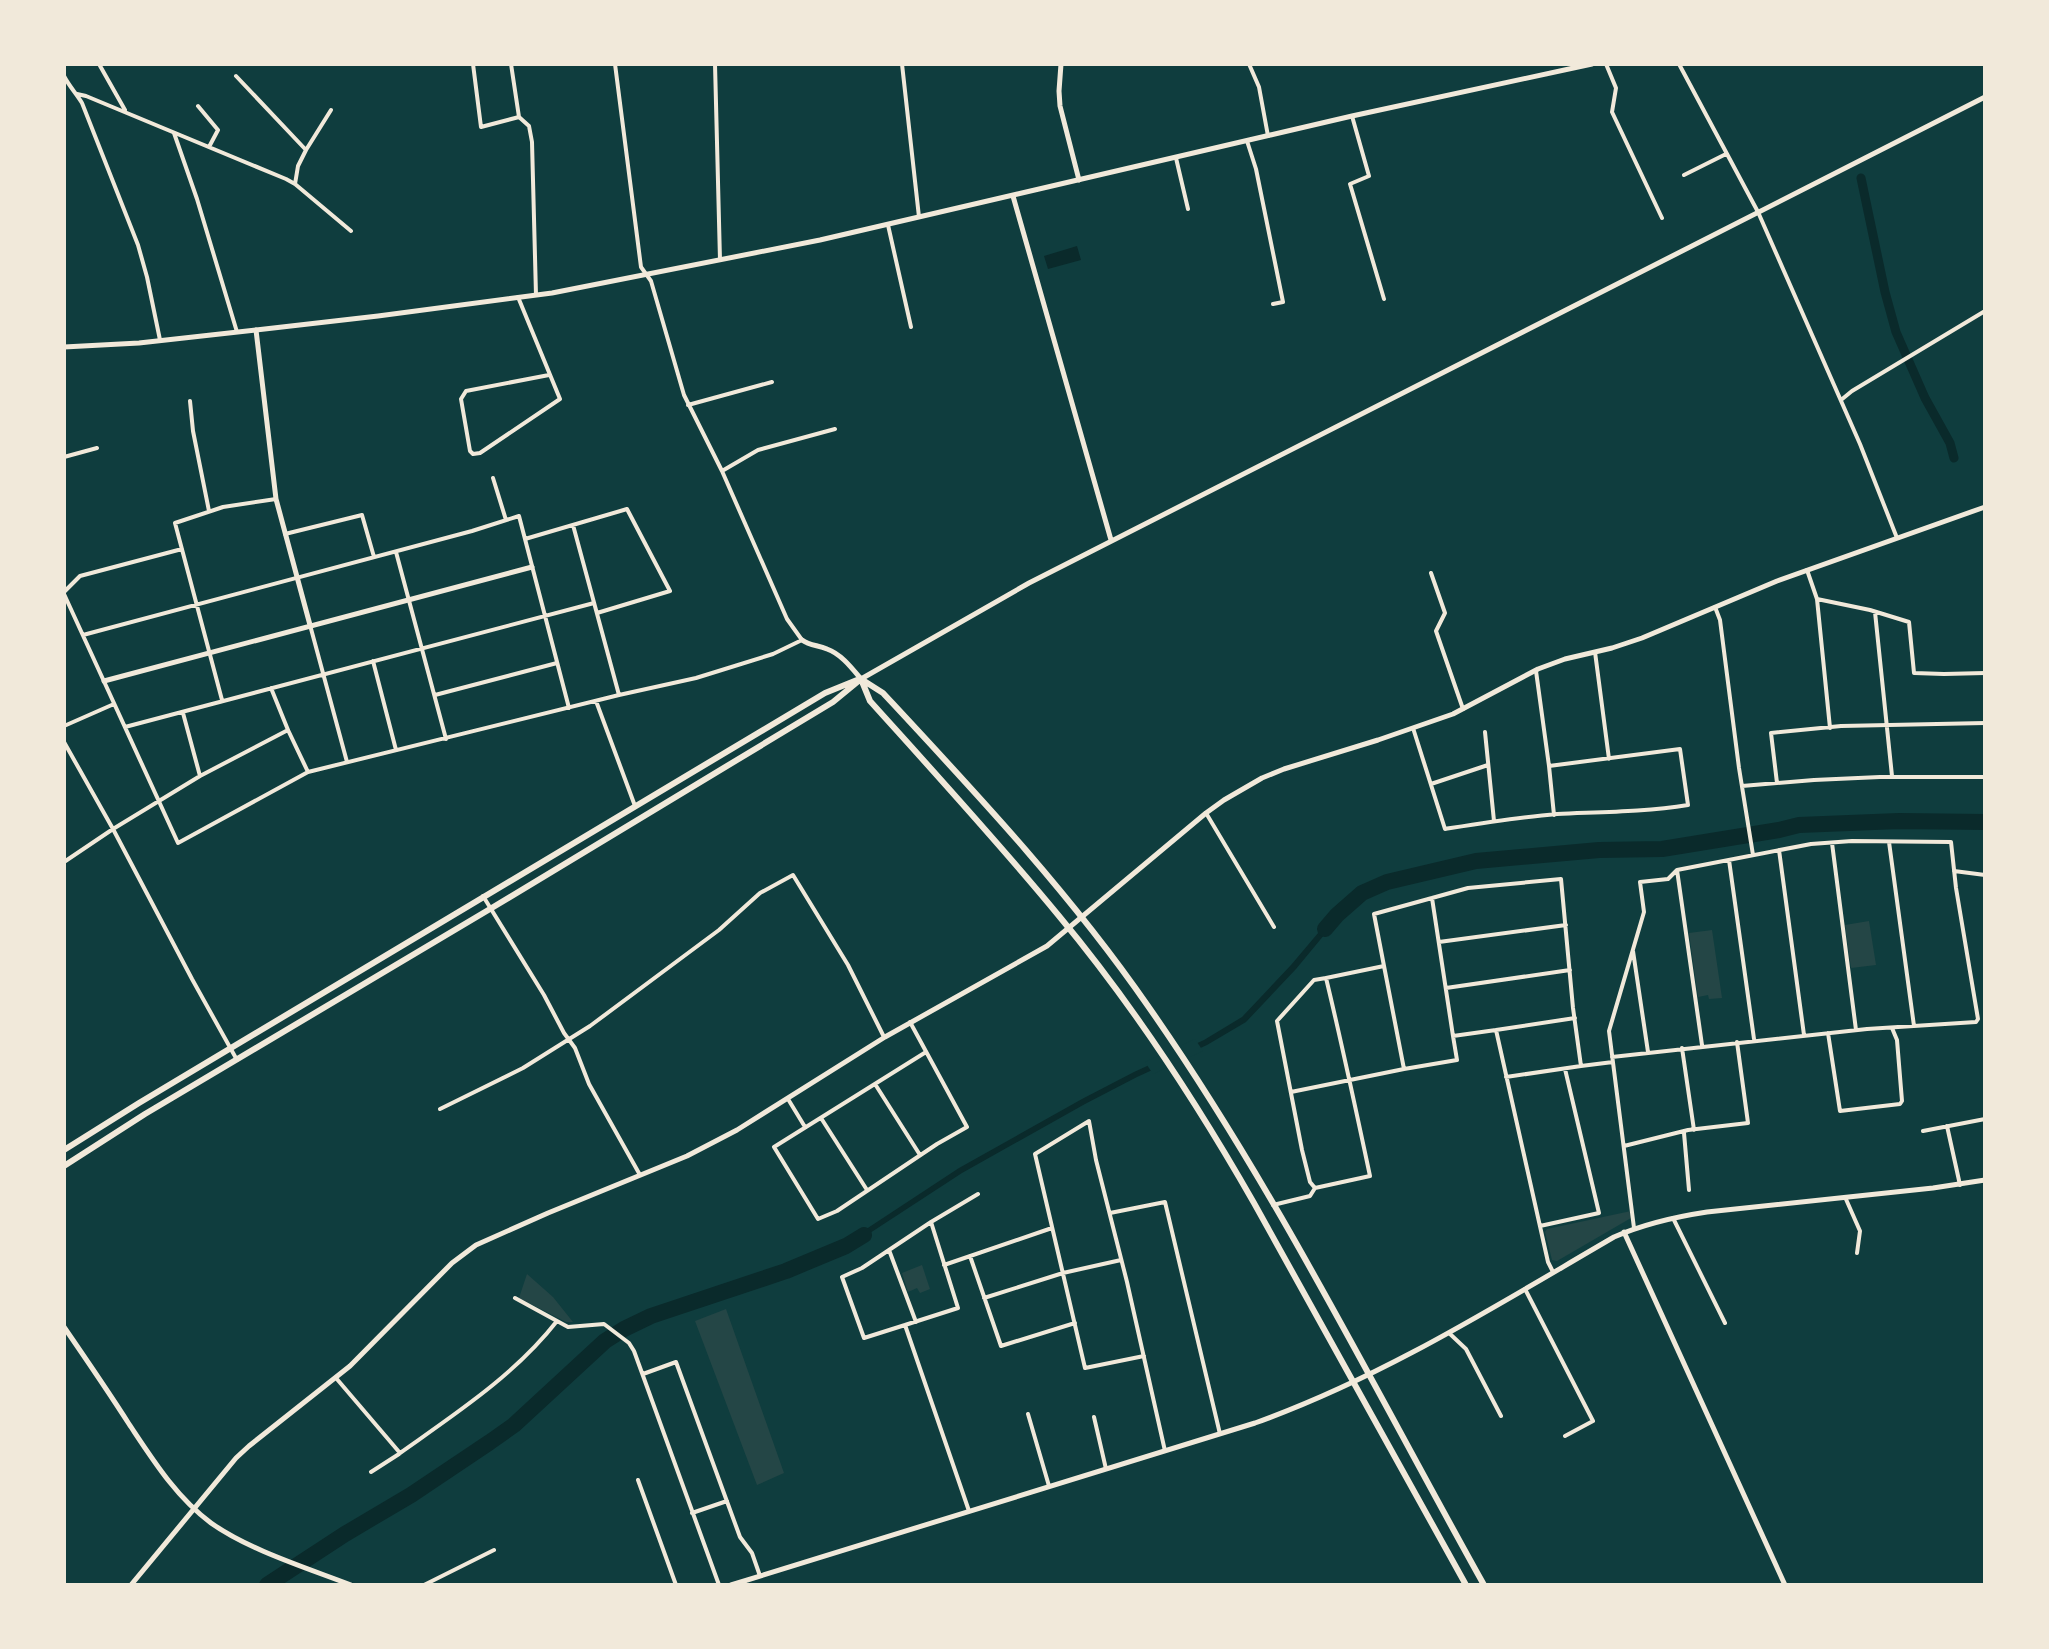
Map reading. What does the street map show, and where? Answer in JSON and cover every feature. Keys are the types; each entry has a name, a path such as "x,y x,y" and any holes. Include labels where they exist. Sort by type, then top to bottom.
{"main road":[{"path":"64,1150 825,693 861,679"},
{"path":"64,1166 145,1114 833,702 861,679"},
{"path":"861,679 883,693 1018,840 1083,918 1174,1044 1223,1119 1273,1205 1484,1585"},
{"path":"861,679 870,701 1070,929 1176,1075 1225,1152 1466,1585"}],"street":[{"path":"99,64 126,112"},
{"path":"473,64 481,127 519,117"},
{"path":"511,64 519,117 529,126 532,142 536,295"},
{"path":"615,64 641,267 651,281 679,383 722,471 787,619 802,640 834,652 861,679 983,608 1111,540 1985,97"},
{"path":"715,64 720,260"},
{"path":"902,64 919,217"},
{"path":"1061,64 1060,106 1079,180"},
{"path":"1249,64 1259,87 1268,136"},
{"path":"64,347 101,346 378,316 536,295 646,275 888,225 1352,116 1592,64"},
{"path":"1606,64 1616,88 1612,112 1662,218"},
{"path":"1679,64 1758,212 1860,444 1897,538"},
{"path":"64,76 77,94 138,245 160,340"},
{"path":"236,76 306,150"},
{"path":"77,94 295,184 351,231"},
{"path":"198,106 218,130 209,147"},
{"path":"295,184 298,166 331,110"},
{"path":"1352,116 1369,176 1350,184 1384,299"},
{"path":"174,133 237,332"},
{"path":"1247,141 1256,169 1283,302 1273,304"},
{"path":"1684,175 1726,154"},
{"path":"1176,158 1188,209"},
{"path":"1013,196 1111,540"},
{"path":"888,225 911,327"},
{"path":"518,297 560,399 480,453 473,454 461,399 466,391 549,375"},
{"path":"1841,400 1985,311"},
{"path":"256,330 276,499 347,762"},
{"path":"688,405 772,382"},
{"path":"190,401 209,511"},
{"path":"722,471 758,450 835,429"},
{"path":"64,457 97,448"},
{"path":"493,478 506,520"},
{"path":"222,700 175,523 209,511 276,499"},
{"path":"131,1585 227,1468 249,1446 336,1378 452,1263 476,1245 705,1148 884,1037 1029,957 1070,929 1206,813 1234,794 1273,774 1463,709 1565,659 1642,638 1807,570 1985,507"},
{"path":"525,539 627,509 670,591 597,613"},
{"path":"285,534 362,515 374,557"},
{"path":"83,635 519,516 569,708"},
{"path":"573,525 619,695"},
{"path":"182,549 80,576 64,593 178,843 308,772 696,678 773,654 802,640"},
{"path":"396,552 447,739"},
{"path":"104,681 532,567"},
{"path":"1807,570 1817,599 1830,728"},
{"path":"1431,573 1445,613 1436,631 1463,709"},
{"path":"1817,599 1909,622 1914,673 1985,673"},
{"path":"125,727 594,603"},
{"path":"1715,607 1720,620 1753,855"},
{"path":"1875,612 1892,777"},
{"path":"1595,652 1609,759"},
{"path":"373,661 396,750"},
{"path":"435,695 557,663"},
{"path":"1536,671 1554,815"},
{"path":"271,688 308,772"},
{"path":"596,701 635,806"},
{"path":"64,726 114,704"},
{"path":"182,712 200,776"},
{"path":"1777,783 1771,733 1888,725 1985,723"},
{"path":"1413,728 1445,829 1554,815 1658,810 1688,805 1680,749 1549,766"},
{"path":"64,862 200,776 288,730"},
{"path":"1485,732 1494,821"},
{"path":"64,742 237,1060"},
{"path":"1431,784 1488,765"},
{"path":"1742,786 1892,777 1985,777"},
{"path":"1206,813 1274,927"},
{"path":"1889,841 1914,1026"},
{"path":"1506,1077 1565,1069 1581,1066 1613,1059 1648,1052 1702,1045 1976,1022 1951,842 1889,841 1789,847 1677,870 1668,879 1640,882 1644,912 1609,1031 1613,1059 1634,1228"},
{"path":"1832,843 1856,1030"},
{"path":"1779,850 1804,1035"},
{"path":"1729,860 1754,1040"},
{"path":"1677,870 1702,1045"},
{"path":"1954,871 1985,875"},
{"path":"440,1109 523,1068 612,1011 719,930 760,893 793,875 848,965 884,1037"},
{"path":"1404,1069 1374,914 1468,888 1561,879 1581,1066"},
{"path":"483,896 575,1048 589,1084 640,1175"},
{"path":"1291,1092 1457,1060 1432,898"},
{"path":"1439,942 1566,925"},
{"path":"1633,948 1648,1052"},
{"path":"1315,1188 1310,1182 1302,1150 1277,1021 1314,980 1384,966"},
{"path":"1446,988 1570,970"},
{"path":"1273,1205 1310,1196 1315,1188 1370,1176 1326,978"},
{"path":"1453,1036 1575,1018"},
{"path":"910,1022 967,1127 837,1211 818,1219 774,1147 926,1052"},
{"path":"1828,1033 1840,1111 1900,1104 1902,1101 1897,1040 1891,1027"},
{"path":"1496,1030 1548,1262 1553,1272"},
{"path":"1624,1146 1684,1131 1748,1123 1737,1042"},
{"path":"1682,1048 1694,1130"},
{"path":"1540,1226 1599,1213 1565,1069"},
{"path":"875,1084 920,1155"},
{"path":"787,1099 805,1127"},
{"path":"821,1118 868,1190"},
{"path":"1923,1131 1985,1119"},
{"path":"1144,1356 1085,1368 1052,1228 1035,1154 1089,1121 1122,1260 1144,1356 1165,1451"},
{"path":"1947,1126 1960,1185"},
{"path":"1684,1131 1689,1190"},
{"path":"731,1585 1290,1410 1355,1383 1634,1228 1707,1212 1985,1180"},
{"path":"931,1222 958,1308 864,1338 842,1277 862,1268 889,1250 931,1222 958,1204 978,1194"},
{"path":"1845,1197 1860,1231 1857,1253"},
{"path":"1110,1213 1165,1202 1220,1434"},
{"path":"1673,1218 1725,1323"},
{"path":"944,1265 1052,1228"},
{"path":"1624,1232 1785,1585"},
{"path":"889,1250 916,1322"},
{"path":"970,1256 1001,1346 1075,1323"},
{"path":"984,1298 1063,1273 1122,1260"},
{"path":"1525,1289 1593,1421 1565,1436"},
{"path":"515,1298 568,1327 607,1325 629,1343 719,1585"},
{"path":"371,1472 490,1386 545,1336 557,1321"},
{"path":"905,1325 969,1511"},
{"path":"64,1327 154,1462 194,1509 228,1534 351,1585"},
{"path":"1449,1333 1466,1349 1501,1416"},
{"path":"642,1374 676,1362 740,1537 752,1553 760,1576"},
{"path":"336,1378 400,1453"},
{"path":"1028,1414 1049,1486"},
{"path":"1094,1417 1106,1469"},
{"path":"638,1480 676,1585"},
{"path":"692,1513 727,1501"},
{"path":"424,1585 494,1550"}],"shaded area":[{"path":"1077,246 1081,260 1048,269 1044,256"},
{"path":"1335,913 1339,917 1246,1022 1207,1045 1085,1104 962,1173 847,1248 845,1243 959,1168 1082,1099 1204,1040 1242,1017"},
{"path":"1869,921 1876,965 1851,968 1845,925"},
{"path":"1712,930 1722,998 1709,999 1708,995 1698,997 1689,933"},
{"path":"1631,1211 1631,1218 1557,1261 1552,1260 1545,1232 1547,1229"},
{"path":"922,1265 930,1289 920,1293 917,1288 908,1292 902,1273"},
{"path":"527,1274 553,1297 573,1322 566,1322 519,1298"},
{"path":"726,1309 784,1473 757,1485 695,1321"}],"pier":[{"path":"1195,1039 1203,1051 1153,1074 1145,1062"}],"waterway":[{"path":"1861,178 1896,332 1925,398 1950,443 1954,458"},
{"path":"1325,929 1362,893 1387,882 1476,861 1599,850 1662,849 1799,825 1985,822"},
{"path":"267,1585 411,1495 514,1425 605,1341 624,1329 651,1316 786,1271 846,1246 864,1235"}]}
